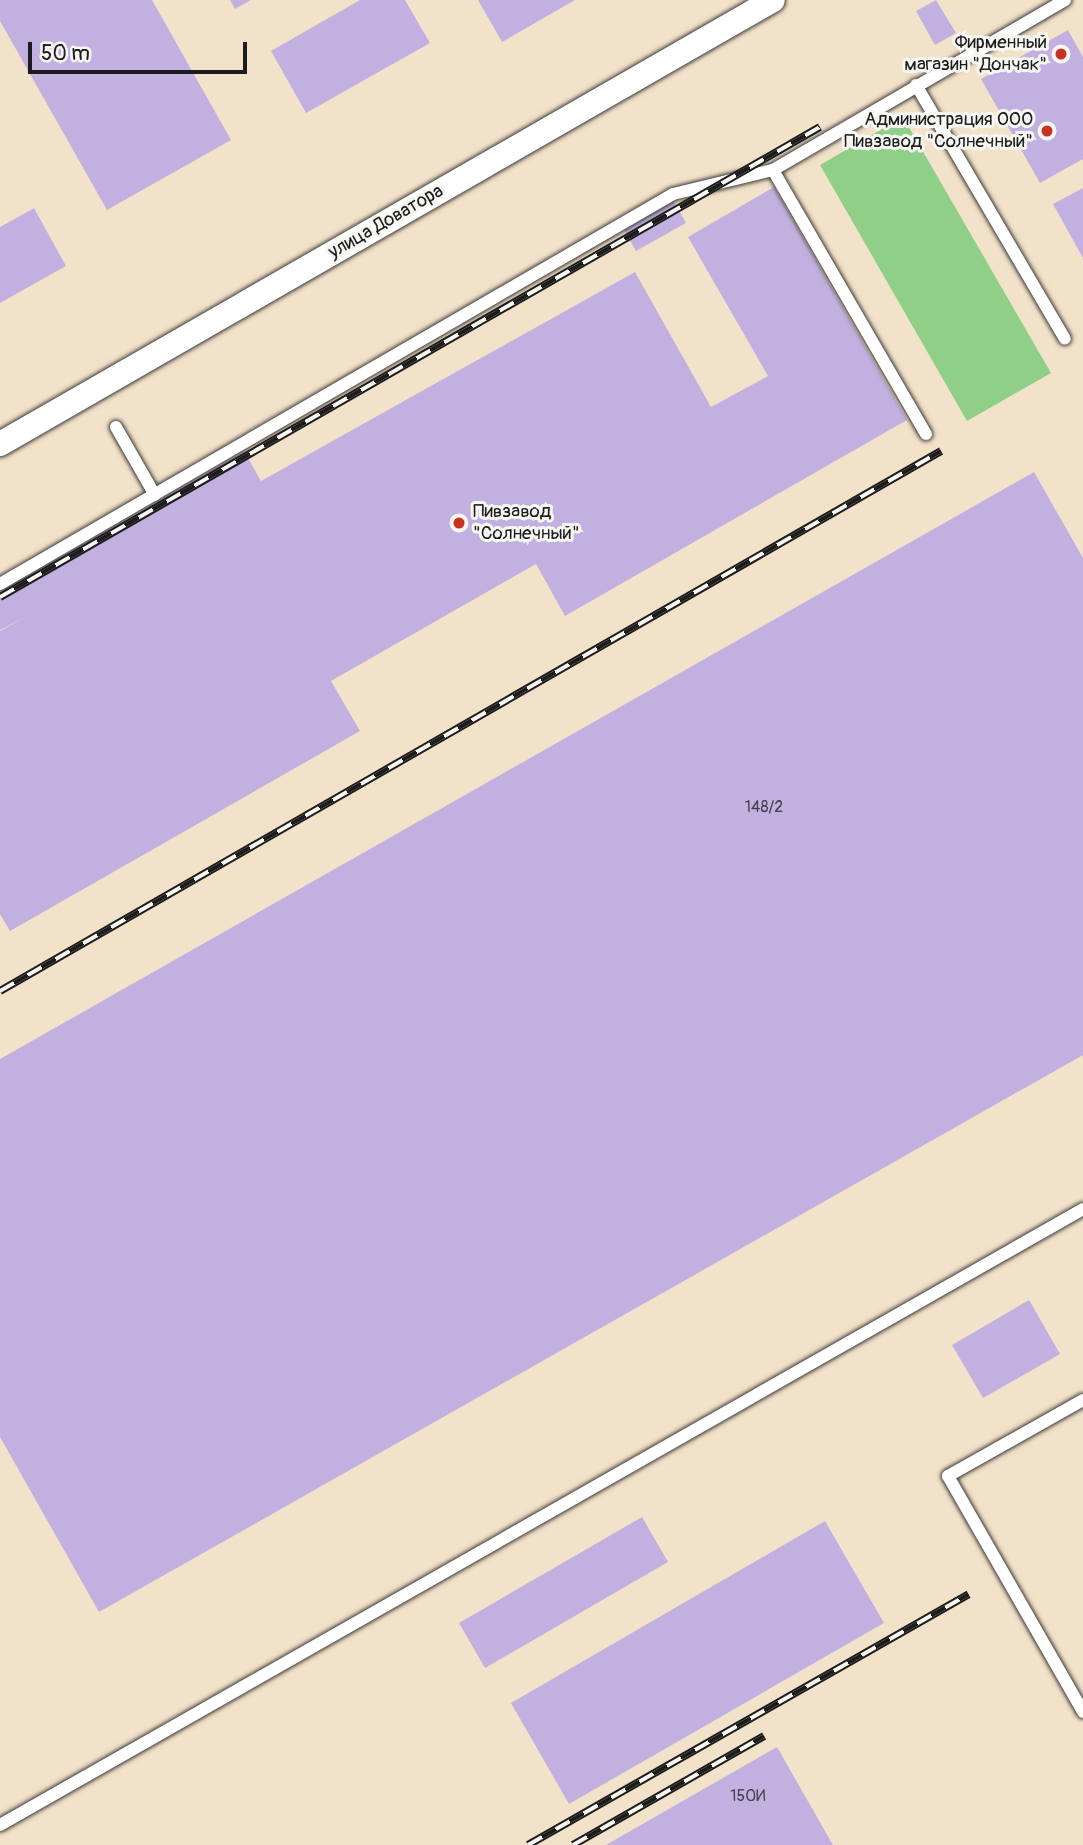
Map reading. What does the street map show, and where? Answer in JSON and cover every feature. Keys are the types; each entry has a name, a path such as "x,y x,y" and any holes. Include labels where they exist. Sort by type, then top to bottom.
{"street":[{"name":"улица Доватора","path":"0,444 773,0"}],"lane":[{"path":"0,584 673,194 773,170 1065,0"},
{"path":"916,85 1065,339"},
{"path":"773,170 926,434"},
{"path":"116,427 155,495"},
{"path":"0,1825 1083,1209"},
{"path":"1083,1401 948,1476 1083,1712"}],"green space":[{"path":"903,117 1051,373 967,421 820,165"}],"building":[{"path":"0,0 152,0 231,140 107,210 0,21"},
{"path":"230,0 251,0 235,9"},
{"path":"360,0 405,0 430,43 306,113 271,51"},
{"path":"478,0 575,0 502,42"},
{"path":"936,0 956,33 935,45 916,11"},
{"name":"Администрация ООО Пивзавод \"Солнечный\"","path":"1068,30 1083,57 1083,159 1040,183 981,79"},
{"name":"Пивзавод \"Солнечный\"","path":"774,187 907,420 565,616 536,564 331,681 360,731 10,931 0,914 0,631 25,617 0,630 0,591 244,451 261,481 635,272 711,407 768,376 688,237"},
{"path":"1083,188 1083,258 1053,204"},
{"path":"673,200 686,223 636,251 623,228"},
{"path":"34,208 66,266 0,303 0,227"},
{"path":"1034,472 1083,558 1083,1055 99,1612 0,1437 0,1059"},
{"path":"1029,1300 1060,1354 983,1398 952,1345"},
{"path":"642,1517 668,1562 485,1668 459,1623"},
{"path":"825,1521 884,1623 569,1804 511,1703"},
{"path":"777,1747 833,1845 606,1845"}],"railway":[{"path":"0,597 820,127"},
{"path":"0,991 941,451"},
{"path":"528,1845 969,1594"},
{"path":"573,1845 764,1736"}],"place":[{"name":"Фирменный магазин \"Дончак\"","path":"1061,54"},
{"name":"Администрация ООО Пивзавод \"Солнечный\"","path":"1047,131"},
{"name":"Пивзавод \"Солнечный\"","path":"459,523"}]}
